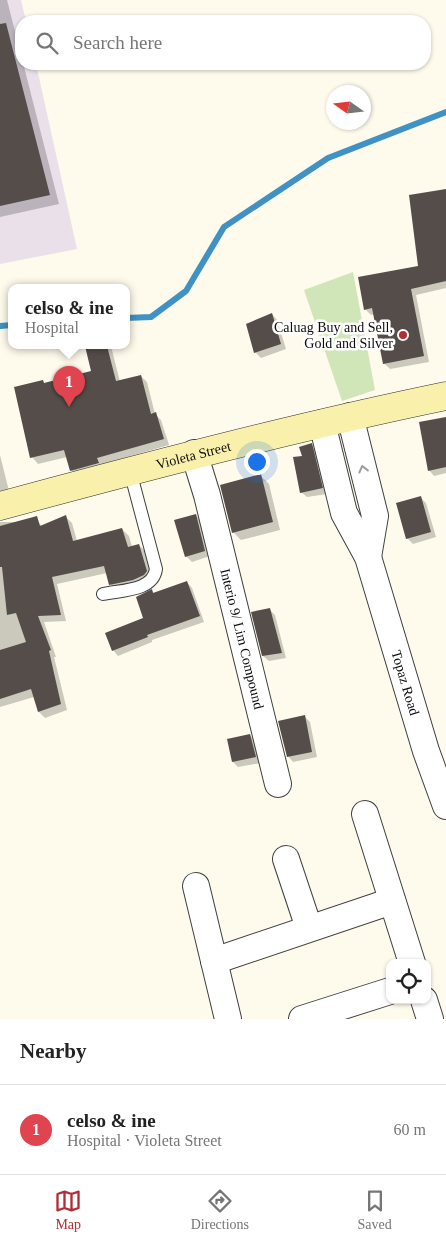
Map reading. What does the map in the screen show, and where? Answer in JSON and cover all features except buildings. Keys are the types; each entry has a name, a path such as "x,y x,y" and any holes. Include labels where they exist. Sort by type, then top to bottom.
{"main road":[{"name":"Violeta Street","path":"0,506 194,454 350,416 446,396"}],"street":[{"name":"Topaz Road","path":"350,416 375,516 368,557"},
{"name":"Topaz Road","path":"322,423 344,513 368,557 426,751 446,806"},
{"name":"Interio 9/ Lim Compound","path":"194,454 207,495 278,784"},
{"path":"365,814 411,959"},
{"path":"286,859 310,928"},
{"path":"196,886 228,1019"},
{"path":"214,961 392,900"},
{"path":"302,1019 386,992"},
{"path":"425,1004 430,1019"}],"lane":[{"path":"103,594 149,584 155,577 156,569 130,471"}],"shaded area":[{"path":"0,0 21,0 25,15 15,15 15,70 37,70 77,249 0,264"}],"green space":[{"path":"353,272 375,390 342,401 304,290"}],"waterway":[{"path":"130,318 151,317 186,291 224,227 328,158 446,112"},
{"path":"0,326 8,325"}],"place":[{"name":"Caluag Buy and Sell, Gold and Silver","path":"403,335"},
{"name":"celso & ine","path":"69,407"}]}
